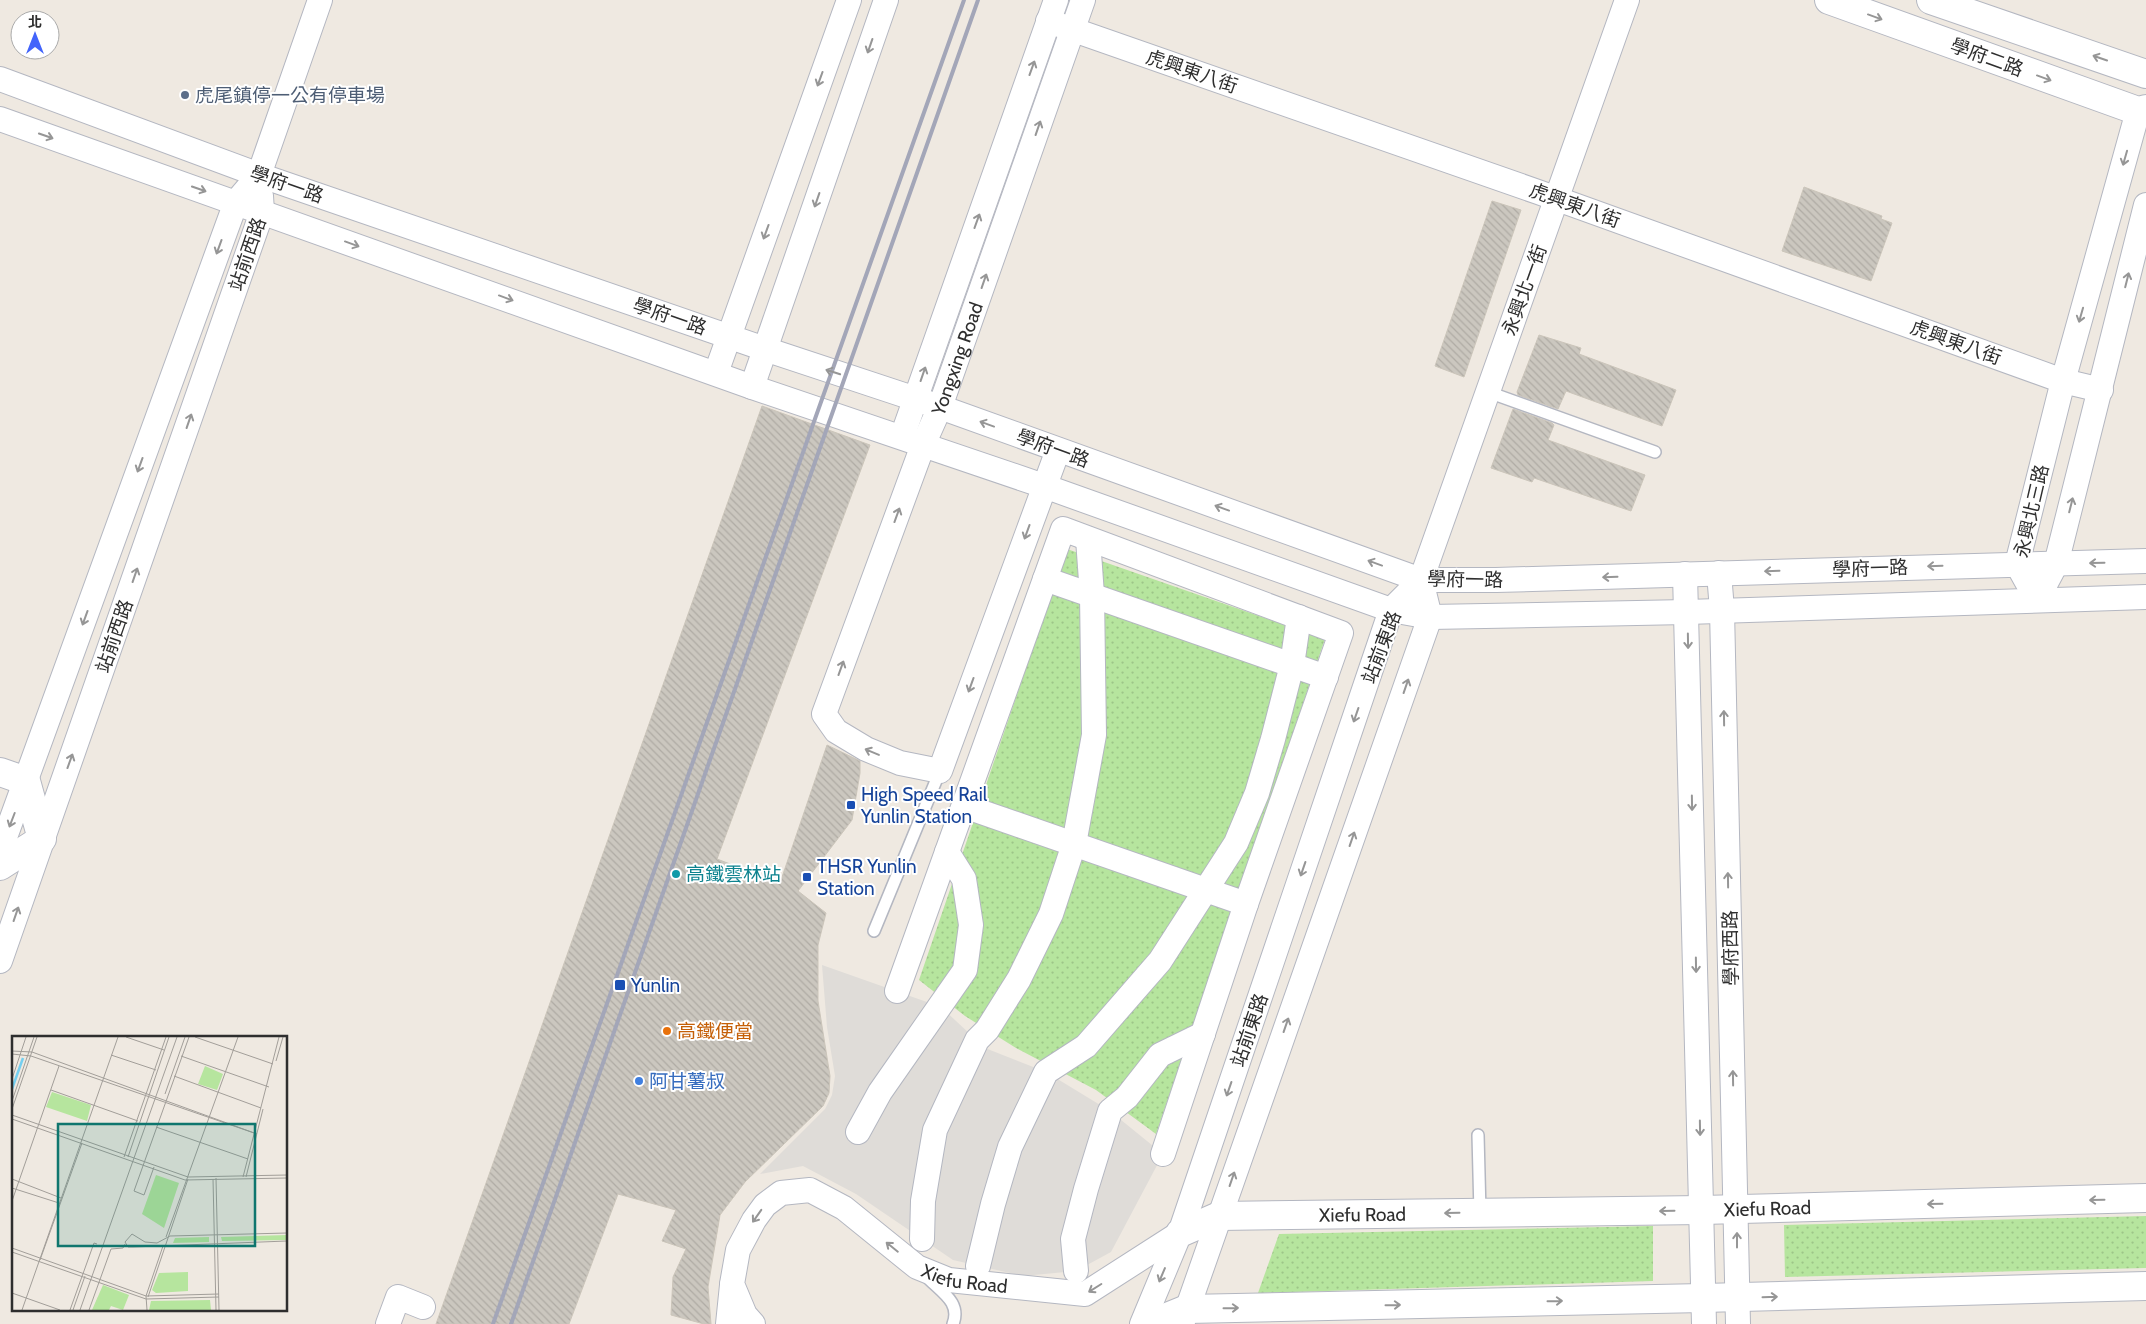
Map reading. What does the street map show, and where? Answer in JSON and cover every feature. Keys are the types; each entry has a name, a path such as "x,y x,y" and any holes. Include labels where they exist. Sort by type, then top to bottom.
{"street":[{"path":"259,175 320,0"},
{"path":"716,373 849,0"},
{"path":"752,387 886,0"},
{"name":"Yongxing Road","path":"912,441 940,408 1083,0"},
{"name":"永興北一街","path":"1421,580 1627,0"},
{"name":"學府二路","path":"1829,0 2142,110"},
{"name":"學府二路","path":"1931,0 2146,74"},
{"name":"Yongxing Road","path":"940,771 900,763 866,749 836,731 824,714 912,441 915,399 1052,10"},
{"name":"虎興東八街","path":"1052,10 1072,29 1556,198 2063,381 2101,390"},
{"name":"學府一路","path":"0,79 259,175 915,399 1421,580 1496,580 2146,561"},
{"name":"永興北三路","path":"2037,600 2017,564 2063,381 2142,110 2146,79"},
{"name":"學府一路","path":"0,119 752,387 1044,486 1391,610 1430,618 1687,612 2146,596"},
{"name":"站前西路","path":"0,851 236,202 259,175"},
{"name":"站前西路","path":"0,960 262,212 259,175"},
{"name":"永興北三路","path":"2037,600 2056,564 2146,205"},
{"path":"940,771 1058,450"},
{"path":"897,991 1063,529 1341,633 1246,904 1163,1154"},
{"path":"922,1239 923,1201 935,1130 977,1040 987,1030 1019,979 1052,914 1074,844 1094,734 1092,595 1088,538"},
{"name":"學府西路","path":"1719,573 1722,610 1738,1311"},
{"name":"學府西路","path":"1685,574 1704,1311"},
{"path":"1045,579 1326,676"},
{"name":"站前東路","path":"1142,1324 1180,1233 1391,610 1421,580"},
{"name":"站前東路","path":"1184,1316 1430,618 1421,580"},
{"path":"978,1266 992,1204 1010,1147 1046,1072 1086,1046 1160,961 1236,843 1257,793 1292,665 1299,617"},
{"path":"0,772 26,781 42,839 0,866"},
{"path":"964,806 1246,904"},
{"path":"858,1132 884,1085 965,970 971,925 964,879 947,852"},
{"path":"1076,1271 1073,1240 1086,1189 1110,1111 1127,1097 1160,1055 1203,1034"},
{"name":"Xiefu Road","path":"728,1324 738,1250 754,1220 765,1205 781,1193 810,1190 844,1208 917,1267 949,1280 1085,1294 1180,1233 1219,1216 1702,1210 2146,1198"},
{"path":"732,1284 746,1315 753,1324"},
{"path":"1150,1324 1184,1316 1738,1311 2146,1286"},
{"path":"388,1324 398,1297 423,1307"}],"lane":[{"path":"1488,392 1655,452"},
{"path":"874,931 940,771"},
{"path":"1478,1135 1480,1213"},
{"path":"917,1267 952,1302 956,1312 953,1324"}],"green space":[{"path":"1067,549 1325,639 1156,1134 1096,1090 1016,1048 965,1016 919,980"},
{"path":"2146,1216 2146,1268 1785,1277 1784,1225"},
{"path":"1653,1226 1653,1281 1258,1293 1279,1234"}],"shaded area":[{"path":"822,965 941,1007 985,1048 1046,1072 1110,1111 1163,1154 1111,1252 1076,1271 1023,1276 953,1260 856,1194 803,1166 760,1174 825,1109 832,1095 835,1076 827,1027"}],"building":[{"path":"1804,187 1882,216 1881,219 1892,223 1871,281 1782,251"},
{"path":"1492,201 1521,210 1464,377 1435,366"},
{"path":"1539,335 1581,348 1579,354 1676,390 1662,426 1566,391 1558,409 1518,395 1517,392"},
{"name":"高鐵雲林站","path":"762,406 870,445 717,859 780,883 827,745 860,761 860,773 852,820 798,891 826,913 818,945 818,1001 830,1076 829,1093 823,1106 745,1182 720,1215 708,1287 711,1324 704,1324 671,1315 673,1277 686,1249 662,1241 676,1210 618,1194 569,1324 436,1324"},
{"path":"1513,409 1552,423 1554,425 1548,440 1645,475 1631,511 1534,478 1532,482 1491,468"}],"railway":[{"path":"493,1324 964,0"},
{"path":"511,1324 978,0"}],"place":[{"name":"虎尾鎮停一公有停車場","path":"185,95"},
{"name":"High Speed Rail Yunlin Station","path":"851,805"},
{"name":"高鐵雲林站","path":"676,874"},
{"name":"THSR Yunlin Station","path":"807,877"},
{"name":"Yunlin","path":"620,985"},
{"name":"高鐵便當","path":"667,1031"},
{"name":"阿甘薯叔","path":"639,1081"}]}
